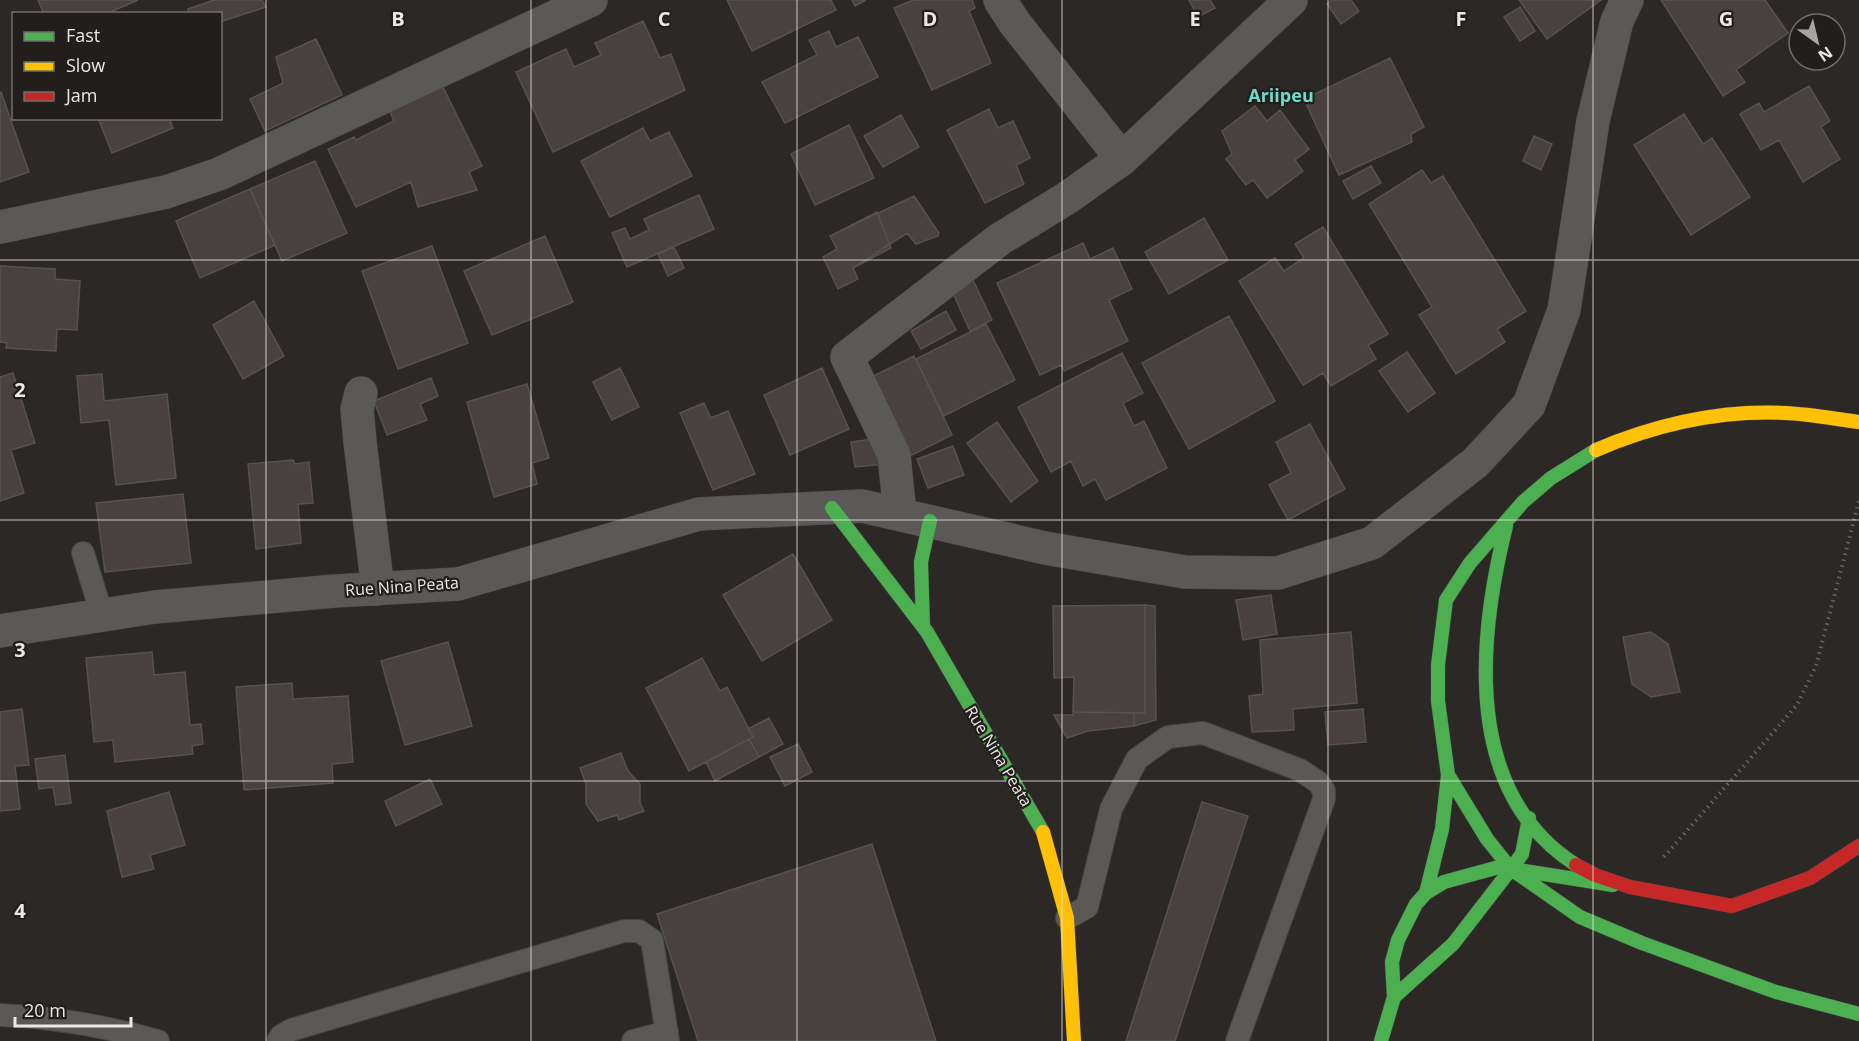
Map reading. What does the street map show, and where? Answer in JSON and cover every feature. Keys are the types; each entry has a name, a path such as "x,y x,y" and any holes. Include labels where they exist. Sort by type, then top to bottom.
{"main road":[{"path":"1426,893 1442,829 1448,775 1438,701 1438,665 1446,600 1470,563 1522,502 1551,478 1590,452 1640,431 1704,416 1774,413 1859,422"},
{"name":"Rue Nina Peata","path":"847,507 923,626 1043,830 1067,918 1074,1041"},
{"path":"915,518 921,545 919,564 924,609 923,626"},
{"path":"1509,518 1492,578 1484,662 1487,717 1506,786 1542,838 1573,864 1630,888"},
{"path":"1448,775 1487,839 1511,869 1580,917 1776,992 1859,1014"},
{"path":"1394,997 1453,944 1511,869 1522,854 1528,818"},
{"path":"1382,1041 1394,997 1392,962 1398,940 1416,904 1426,893 1444,882 1499,867 1732,907 1796,886 1832,867 1859,846"}],"street":[{"path":"0,227 166,192 219,174 591,0"},
{"path":"1000,0 1022,32 1122,159"},
{"path":"915,518 894,455 848,357 1000,239 1067,198 1122,159 1291,0"},
{"path":"847,507 915,518 1045,548 1185,572 1278,573 1372,543 1475,463 1529,405 1564,310 1593,121 1617,21 1627,0"},
{"path":"361,393 357,409 378,589"},
{"name":"Rue Nina Peata","path":"0,631 155,607 458,584 699,514 847,507"}],"lane":[{"path":"83,553 102,615"},
{"path":"1067,918 1087,907 1111,809 1137,759 1168,737 1203,733 1300,770 1318,782 1324,791 1324,799 1238,1041"},
{"path":"278,1041 281,1036 291,1030 624,932 639,932 652,940 667,1036 633,1041"},
{"path":"0,1016 50,1017 158,1041"}],"path":[{"path":"1630,888 1648,875 1797,705 1816,666 1859,501"}],"building":[{"path":"38,0 138,0 111,12 43,12"},
{"path":"214,0 262,0 266,7 222,21 222,12 189,12 188,9"},
{"path":"727,0 831,0 836,10 752,51"},
{"path":"852,0 866,0 855,6"},
{"path":"913,0 972,0 975,8 969,11 991,63 932,90 894,8"},
{"path":"1189,0 1210,0 1215,8 1198,17"},
{"path":"1332,0 1351,0 1359,11 1341,24 1327,4"},
{"path":"1519,0 1601,0 1547,39"},
{"path":"1661,0 1765,0 1787,32 1736,70 1745,82 1723,96"},
{"path":"1520,7 1535,31 1520,41 1504,17"},
{"path":"643,21 660,58 671,54 685,90 553,152 516,72 566,49 574,67 601,55 595,43"},
{"path":"829,31 836,47 858,37 878,77 785,123 762,82 817,55 809,40"},
{"path":"316,39 342,95 265,131 250,99 283,83 276,57"},
{"path":"1390,58 1424,127 1411,134 1412,142 1339,175 1304,99"},
{"path":"1809,86 1830,121 1821,127 1840,159 1803,182 1779,140 1761,150 1740,114 1759,103 1764,112"},
{"path":"443,87 482,166 469,172 477,190 418,207 411,182 356,207 328,149 354,137 356,140 394,121 390,112"},
{"path":"0,93 29,172 0,182"},
{"path":"1255,106 1267,121 1280,110 1309,149 1295,160 1303,171 1267,198 1253,180 1246,185 1226,159 1232,154 1222,131"},
{"path":"989,109 998,128 1013,121 1030,158 1016,165 1024,184 985,203 947,130"},
{"path":"1684,114 1703,144 1712,138 1750,197 1691,235 1634,145"},
{"path":"901,115 919,147 883,167 864,136"},
{"path":"99,120 170,120 173,128 112,153"},
{"path":"849,125 874,178 815,205 791,154"},
{"path":"643,128 650,141 669,132 692,176 610,217 581,161"},
{"path":"1534,136 1552,144 1541,170 1523,161"},
{"path":"315,161 347,233 282,261 250,189"},
{"path":"1371,166 1381,183 1353,199 1343,181"},
{"path":"1422,170 1431,183 1443,176 1526,311 1497,329 1505,342 1456,374 1419,315 1432,307 1369,204"},
{"path":"250,189 275,245 200,278 176,221"},
{"path":"699,195 714,229 627,267 612,233 625,228 630,239 649,230 644,219"},
{"path":"914,196 939,233 938,236 916,244 907,233 853,268 858,279 838,289 823,257 837,249 830,236"},
{"path":"877,212 891,248 853,268 858,279 838,289 823,257 837,249 830,236"},
{"path":"1204,218 1228,260 1169,294 1145,252"},
{"path":"1323,227 1388,334 1368,345 1376,359 1331,386 1323,373 1303,385 1239,281 1275,258 1284,271 1304,258 1295,244"},
{"path":"545,236 573,302 492,335 464,271"},
{"path":"1083,243 1090,259 1113,248 1132,289 1109,300 1128,341 1064,371 1061,365 1040,375 997,283"},
{"path":"432,246 468,343 398,369 362,271"},
{"path":"674,247 684,268 668,276 658,254"},
{"path":"0,266 55,269 55,279 80,281 77,330 57,329 56,351 6,348 7,343 0,342"},
{"path":"971,276 992,320 970,331 950,286"},
{"path":"254,301 284,356 243,379 213,325"},
{"path":"946,311 956,330 921,349 911,331"},
{"path":"1229,316 1275,401 1189,449 1142,363"},
{"path":"986,324 1015,380 944,416 916,359"},
{"path":"1407,352 1435,393 1408,412 1379,371"},
{"path":"1122,353 1143,393 1123,403 1134,426 1144,421 1167,468 1106,500 1095,479 1083,486 1071,461 1051,472 1018,407"},
{"path":"914,356 952,435 906,458 867,379"},
{"path":"620,368 639,407 612,420 593,382"},
{"path":"822,368 849,429 790,455 764,395"},
{"path":"13,373 35,443 11,450 24,493 0,501 0,377"},
{"path":"102,374 104,401 167,394 176,478 116,485 109,420 81,423 77,376"},
{"path":"431,378 438,396 420,404 427,420 387,435 374,401"},
{"path":"527,384 549,458 532,463 537,484 494,497 467,402"},
{"path":"704,403 711,418 728,411 755,474 713,490 680,413"},
{"path":"997,422 1038,481 1011,502 967,443"},
{"path":"1310,424 1345,489 1288,520 1269,485 1291,473 1276,442"},
{"path":"882,438 885,464 855,467 851,442"},
{"path":"953,446 964,475 928,488 917,459"},
{"path":"293,460 295,464 309,462 313,503 298,504 301,543 256,549 248,464"},
{"path":"183,494 191,563 105,572 96,503"},
{"path":"793,554 832,620 762,661 723,595"},
{"path":"1271,595 1277,634 1243,640 1236,600"},
{"path":"1145,605 1145,713 1073,712 1074,677 1054,678 1053,606"},
{"path":"1145,605 1155,606 1156,720 1134,726 1134,713 1145,713"},
{"path":"1351,632 1357,703 1293,709 1294,730 1252,732 1249,696 1263,694 1260,640"},
{"path":"1651,632 1668,644 1680,692 1651,697 1632,684 1623,637"},
{"path":"448,642 472,726 405,745 381,661"},
{"path":"152,652 154,675 185,672 190,725 201,724 203,744 192,746 193,754 115,762 113,740 94,742 86,658"},
{"path":"702,658 720,691 727,687 753,737 689,771 646,688"},
{"path":"292,683 293,699 348,696 353,762 332,764 333,783 244,790 236,687"},
{"path":"22,709 29,765 15,766 20,809 0,811 0,712"},
{"path":"1363,709 1366,742 1328,745 1325,712"},
{"path":"1073,712 1134,713 1134,726 1088,731 1067,738 1054,715 1073,715"},
{"path":"769,718 783,744 759,757 749,739 753,737 748,729"},
{"path":"749,739 759,757 715,781 706,762"},
{"path":"798,744 812,772 785,786 770,757"},
{"path":"621,753 628,771 640,784 640,803 644,811 619,820 617,815 598,821 586,804 586,784 580,768"},
{"path":"65,755 71,803 56,805 53,787 39,789 35,759"},
{"path":"430,779 442,804 396,826 385,801"},
{"path":"169,792 185,845 150,855 154,869 122,877 107,811"},
{"path":"1202,802 1248,816 1175,1041 1126,1041"},
{"path":"872,844 936,1041 698,1041 657,914"}],"traffic: fast":[{"path":"1426,893 1442,829 1448,775 1438,701 1438,665 1446,600 1470,563 1523,502 1551,478 1596,450"},
{"path":"832,508 927,632 1043,832"},
{"path":"923,626 921,562 930,521"},
{"path":"1506,526 1489,616 1486,664 1488,710 1496,755 1513,797 1539,834 1576,865"},
{"path":"1448,775 1487,839 1511,869"},
{"path":"1394,997 1453,944 1511,869 1522,854 1529,818"},
{"path":"1381,1041 1394,997 1392,962 1398,940 1416,904 1426,893 1444,882 1499,867 1613,885"},
{"path":"1511,869 1580,917 1642,943 1776,992 1859,1014"}],"traffic: slow":[{"path":"1596,450 1665,426 1736,414 1813,415 1859,422"},
{"path":"1043,832 1067,918 1074,1041"}],"traffic: jam":[{"path":"1576,865 1595,875 1630,887 1732,906 1810,878 1859,846"}],"district":[{"name":"Ariipeu","path":"1281,96"}]}
